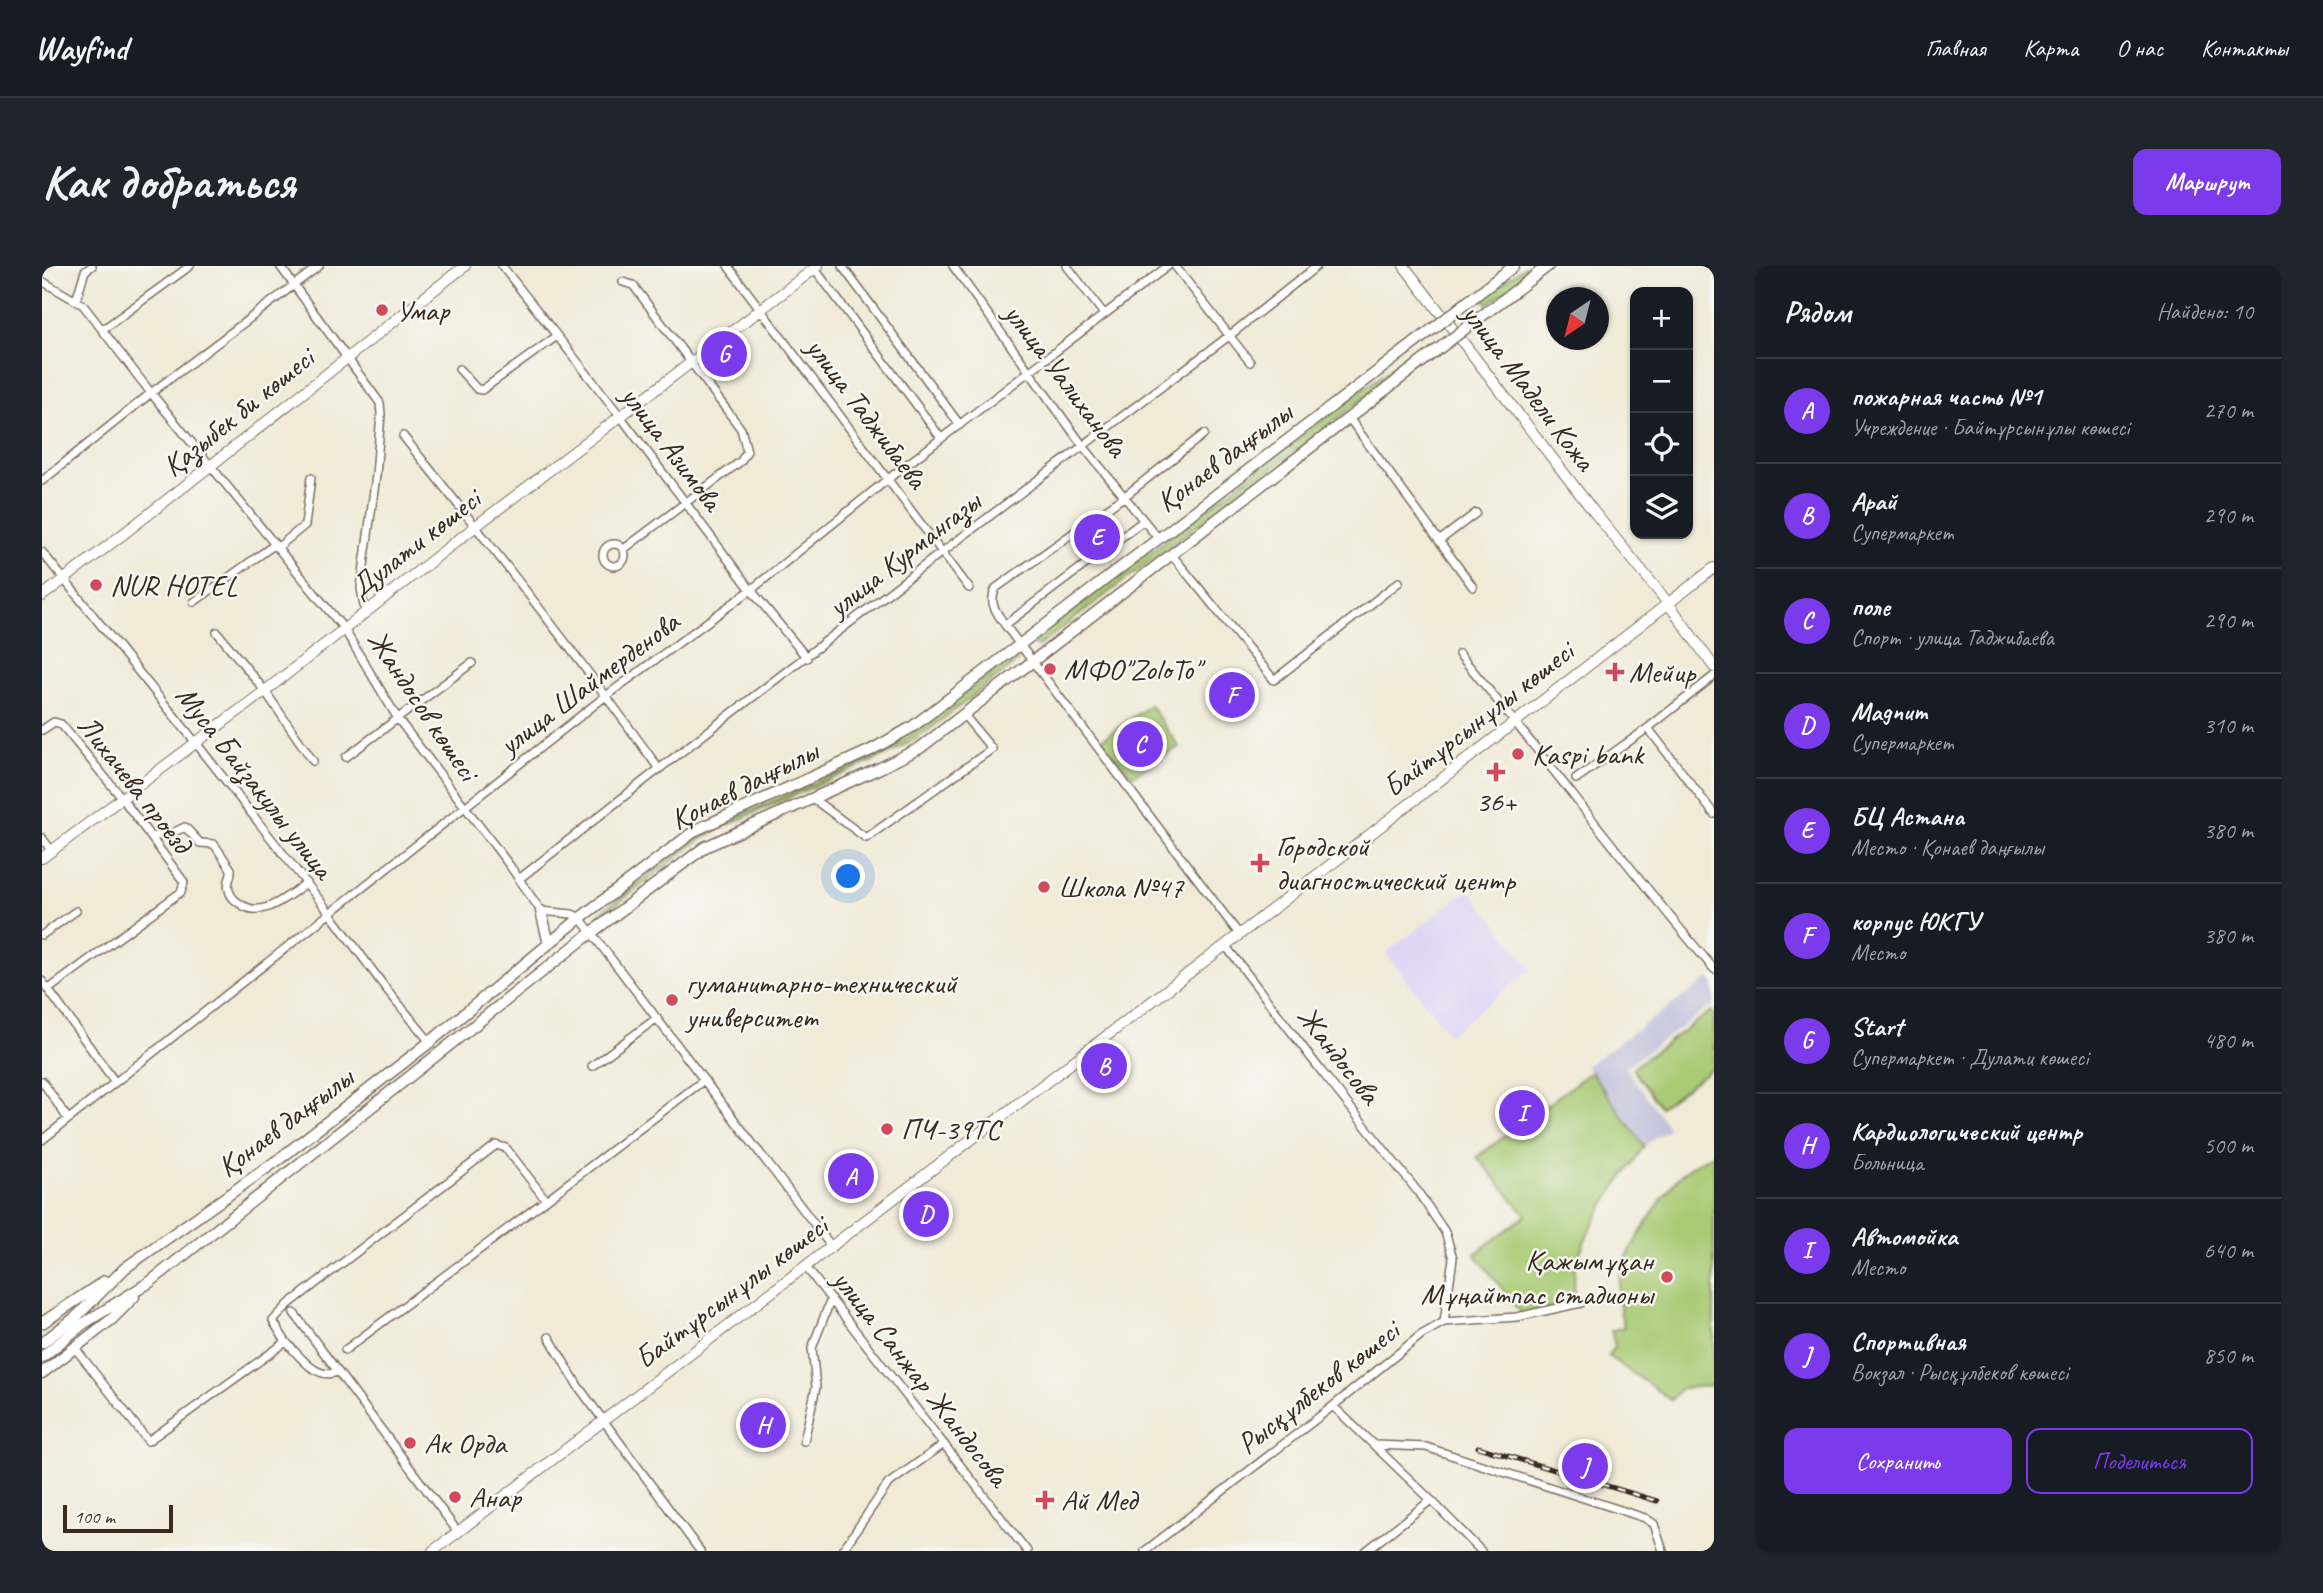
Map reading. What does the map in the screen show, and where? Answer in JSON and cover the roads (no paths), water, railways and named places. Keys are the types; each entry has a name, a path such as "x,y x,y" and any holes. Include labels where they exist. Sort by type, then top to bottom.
{"main road":[{"name":"Қазыбек би көшесі","path":"42,596 211,467 346,357 465,266"},
{"name":"улица Мадели Кожа","path":"1404,266 1594,512 1668,603 1714,667"},
{"name":"Қонаев даңғылы","path":"42,1343 76,1317 125,1268 278,1160 430,1042 580,918 696,830 871,750 912,727 1514,266"},
{"name":"Қонаев даңғылы","path":"150,1282 591,933 705,847 920,748 1548,266"},
{"name":"Дулати көшесі","path":"42,858 265,691 476,526 817,267"},
{"name":"Байтұрсынұлы көшесі","path":"433,1551 1714,568"},
{"path":"541,911 549,944"},
{"path":"42,1323 125,1268"},
{"path":"42,1373 112,1319 150,1282"},
{"path":"42,1357 83,1324 150,1282"}],"street":[{"path":"76,300 85,271 92,266"},
{"path":"102,330 190,266"},
{"path":"280,266 380,403 381,414 360,588 365,612"},
{"path":"42,481 151,393 319,266"},
{"name":"улица Азимова","path":"502,266 621,417 751,590 807,658"},
{"name":"улица Таджибаева","path":"728,266 970,588"},
{"path":"842,266 960,425"},
{"name":"улица Уалиханова","path":"953,266 1083,446 1158,538"},
{"path":"1067,266 1104,314"},
{"name":"улица Шаймерденова","path":"42,1140 607,695 751,590 888,479 1168,266"},
{"path":"1175,266 1250,362"},
{"name":"улица Курмангазы","path":"520,879 659,769 1229,336 1317,266"},
{"path":"817,267 941,438"},
{"name":"Жандосов көшесі","path":"42,281 83,304 151,393 344,629 398,719 520,879 541,911"},
{"path":"623,282 634,285 741,429 747,451 741,461 624,549"},
{"path":"458,369 477,389 482,390 558,337"},
{"path":"1349,418 1473,587"},
{"path":"1204,435 1125,496 996,588 992,604 1018,645 1238,934"},
{"path":"402,436 476,526 607,695 659,769"},
{"path":"194,602 305,526 312,478"},
{"path":"1439,541 1476,513"},
{"path":"1005,625 1143,521"},
{"name":"Муса Байзакулы улица","path":"42,552 196,743 430,1042"},
{"path":"1172,555 1274,680 1399,582"},
{"path":"217,632 265,691 313,761"},
{"path":"1459,654 1515,720 1592,822 1633,868 1714,970"},
{"path":"346,757 472,663"},
{"path":"1576,779 1648,728 1714,676"},
{"path":"812,798 866,838 992,749 963,714"},
{"name":"Лихачева проезд","path":"42,730 54,722 61,724 122,798 184,883 181,892 48,989"},
{"path":"1648,728 1714,814"},
{"path":"151,837 170,834 185,827 200,843 214,844 231,869 228,883 230,894 248,909 265,909 306,883"},
{"path":"42,838 52,851"},
{"path":"42,935 76,911"},
{"path":"541,911 572,914 580,918 831,1246"},
{"name":"Жандосова","path":"1225,945 1418,1192 1445,1232 1454,1258 1444,1322"},
{"path":"42,981 115,1082"},
{"path":"592,1066 657,1018"},
{"path":"345,1350 704,1080"},
{"path":"42,1081 68,1119"},
{"path":"334,1373 314,1369 286,1342 273,1321 289,1304 496,1145 506,1148 546,1200"},
{"name":"улица Санжар Жандосова","path":"805,1266 1027,1551"},
{"path":"804,1441 816,1387 812,1348 831,1299"},
{"name":"Рысқұлбеков көшесі","path":"1145,1551 1334,1406 1421,1335 1444,1322 1517,1317 1581,1303"},
{"path":"294,1312 334,1373 458,1532"},
{"path":"549,1337 578,1386 700,1551"},
{"path":"75,1348 148,1441 286,1342"},
{"path":"1334,1406 1481,1551"},
{"path":"842,1551 888,1484 944,1444"},
{"path":"1375,1446 1426,1447 1645,1518 1654,1524 1658,1531 1663,1551"},
{"path":"1366,1551 1431,1500"}],"railway":[{"path":"1478,1447 1657,1501"}],"place":[{"name":"Умар","path":"382,310"},
{"name":"Start","path":"724,354"},
{"name":"БЦ Астана","path":"1097,537"},
{"name":"NUR HOTEL","path":"96,585"},
{"name":"МФО\"ZoloTo\"","path":"1050,669"},
{"name":"Мейир","path":"1615,672"},
{"name":"корпус ЮКГУ","path":"1232,695"},
{"name":"поле","path":"1140,744"},
{"name":"Kaspi bank","path":"1518,754"},
{"name":"36+","path":"1496,772"},
{"name":"Городской диагностический центр","path":"1260,863"},
{"name":"Школа №47","path":"1044,887"},
{"name":"гуманитарно-технический университет","path":"672,1000"},
{"name":"Арай","path":"1104,1066"},
{"name":"Автомойка","path":"1522,1113"},
{"name":"ПЧ-39ТС","path":"887,1129"},
{"name":"пожарная часть №1","path":"851,1176"},
{"name":"Magnum","path":"926,1214"},
{"name":"Қажымұқан Мұңайтпас стадионы","path":"1667,1277"},
{"name":"Кардиологический центр","path":"763,1425"},
{"name":"Ак Орда","path":"410,1443"},
{"name":"Спортивная","path":"1585,1466"},
{"name":"Анар","path":"455,1497"},
{"name":"Ай Мед","path":"1045,1500"}]}
